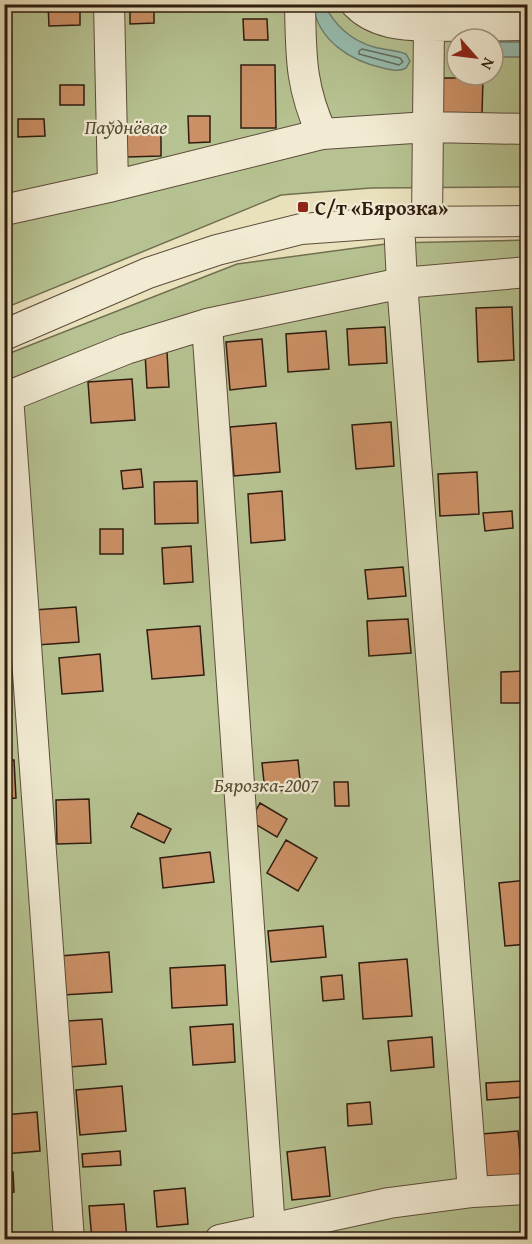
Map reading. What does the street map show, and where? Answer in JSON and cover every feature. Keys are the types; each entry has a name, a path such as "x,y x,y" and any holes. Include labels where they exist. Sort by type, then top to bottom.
{"street":[{"path":"109,4 113,186"},
{"path":"300,4 303,82 308,101 322,134"},
{"path":"356,4 372,16 389,22 429,26 528,25"},
{"path":"429,26 429,127 402,284 473,1192"},
{"path":"4,210 113,186 322,134 429,127 528,129"},
{"path":"4,335 148,273 217,250 301,229 413,221 528,221"},
{"path":"69,1239 6,397 126,349 207,324 402,284 528,272"},
{"path":"207,324 270,1229"},
{"path":"220,1239 389,1203 473,1192 528,1189"}],"green space":[{"name":"Паўднёвае","path":"5,5 527,5 527,187 371,188 281,195 5,308"},
{"name":"Бярозка-2007","path":"527,240 527,1239 5,1240 5,355 237,264 393,243"}],"water":[{"path":"313,5 325,5 339,25 358,41 406,54 410,61 406,68 386,69 348,54 329,39 316,18"},
{"path":"505,42 527,42 527,57 505,57"}],"building":[{"path":"48,4 80,4 80,25 49,26"},
{"path":"130,4 154,4 154,23 130,24"},
{"path":"243,19 267,19 268,40 244,40"},
{"path":"241,65 275,65 276,128 241,128"},
{"path":"441,78 445,78 445,87 483,87 482,114 441,114"},
{"path":"60,85 84,85 84,105 60,105"},
{"path":"188,116 210,116 210,142 189,143"},
{"path":"18,119 44,119 45,136 18,137"},
{"path":"126,125 161,125 161,156 127,157"},
{"path":"512,307 514,360 478,362 476,308"},
{"path":"385,327 387,363 349,365 347,329"},
{"path":"326,331 329,369 288,372 286,334"},
{"path":"262,339 266,386 230,390 226,342"},
{"path":"167,352 169,387 147,388 145,353"},
{"path":"132,379 135,420 91,423 88,382"},
{"path":"391,422 394,466 356,469 352,425"},
{"path":"276,423 280,472 234,476 230,427"},
{"path":"141,469 143,487 123,489 121,471"},
{"path":"477,472 479,514 440,516 438,474"},
{"path":"197,481 198,523 155,524 154,482"},
{"path":"282,491 285,540 251,543 248,494"},
{"path":"512,511 513,528 485,531 483,513"},
{"path":"100,529 123,529 123,554 100,554"},
{"path":"191,546 193,582 164,584 162,548"},
{"path":"523,558 528,558 528,596 525,596"},
{"path":"403,567 406,596 368,599 365,570"},
{"path":"525,600 528,600 528,624 526,624"},
{"path":"76,607 79,642 37,645 34,610"},
{"path":"408,619 411,653 369,656 367,621"},
{"path":"200,626 204,675 152,679 147,630"},
{"path":"100,654 103,691 62,694 59,658"},
{"path":"525,671 525,703 501,703 501,672"},
{"path":"4,760 14,760 16,798 4,799"},
{"path":"298,760 301,789 265,792 262,763"},
{"path":"334,782 348,782 349,806 335,806"},
{"path":"89,799 91,843 57,844 56,800"},
{"path":"260,803 287,819 277,837 250,821"},
{"path":"138,813 171,829 164,843 131,827"},
{"path":"286,840 317,858 298,891 267,873"},
{"path":"210,852 214,882 163,888 160,858"},
{"path":"528,880 528,944 505,946 499,883"},
{"path":"323,926 326,957 271,962 268,931"},
{"path":"109,952 112,992 63,995 60,956"},
{"path":"407,959 412,1016 363,1019 359,963"},
{"path":"225,965 227,1005 172,1008 170,968"},
{"path":"342,975 344,999 323,1001 321,977"},
{"path":"102,1019 106,1064 70,1067 67,1021"},
{"path":"233,1024 235,1062 193,1065 190,1027"},
{"path":"432,1037 434,1067 391,1071 388,1041"},
{"path":"523,1081 524,1097 487,1100 486,1083"},
{"path":"122,1086 126,1131 80,1135 76,1090"},
{"path":"370,1102 372,1124 348,1126 347,1104"},
{"path":"37,1112 40,1151 4,1154 4,1115"},
{"path":"518,1131 522,1176 485,1179 481,1134"},
{"path":"325,1147 330,1196 292,1200 287,1152"},
{"path":"120,1151 121,1165 83,1167 82,1154"},
{"path":"13,1172 14,1192 4,1193 4,1173"},
{"path":"185,1188 188,1224 157,1227 154,1191"},
{"path":"124,1204 127,1240 92,1240 89,1206"}],"place":[{"name":"С/т «Бярозка»","path":"303,207"}]}
